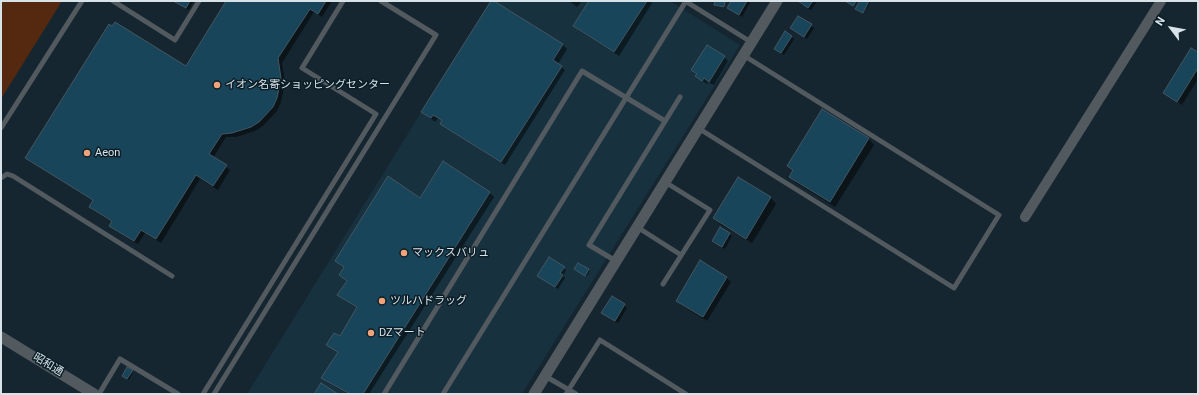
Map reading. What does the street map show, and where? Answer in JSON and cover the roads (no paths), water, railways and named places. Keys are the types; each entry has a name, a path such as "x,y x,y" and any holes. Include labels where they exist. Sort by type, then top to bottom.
{"street":[{"path":"534,394 777,1"},
{"path":"1025,218 1161,1"},
{"name":"昭和通","path":"1,337 94,394"}],"lane":[{"path":"1,128 82,1"},
{"path":"114,1 175,40 199,1"},
{"path":"203,394 376,114 302,68 343,1"},
{"path":"214,394 436,35 381,1"},
{"path":"443,394 685,1 751,42"},
{"path":"698,128 954,288 999,215 744,55"},
{"path":"384,394 582,71 665,122"},
{"path":"616,261 589,245 680,97"},
{"path":"1,178 7,174 13,176 172,276"},
{"path":"663,284 710,210 665,182"},
{"path":"637,227 681,255"},
{"path":"567,392 600,340 686,394"},
{"path":"99,394 120,359 178,394"},
{"path":"545,376 567,392 576,394"}],"place":[{"name":"イオン名寄ショッピングセンター","path":"217,85"},
{"name":"Aeon","path":"87,153"},
{"name":"マックスバリュ","path":"404,253"},
{"name":"ツルハドラッグ","path":"382,301"},
{"name":"DZマート","path":"371,333"}]}
